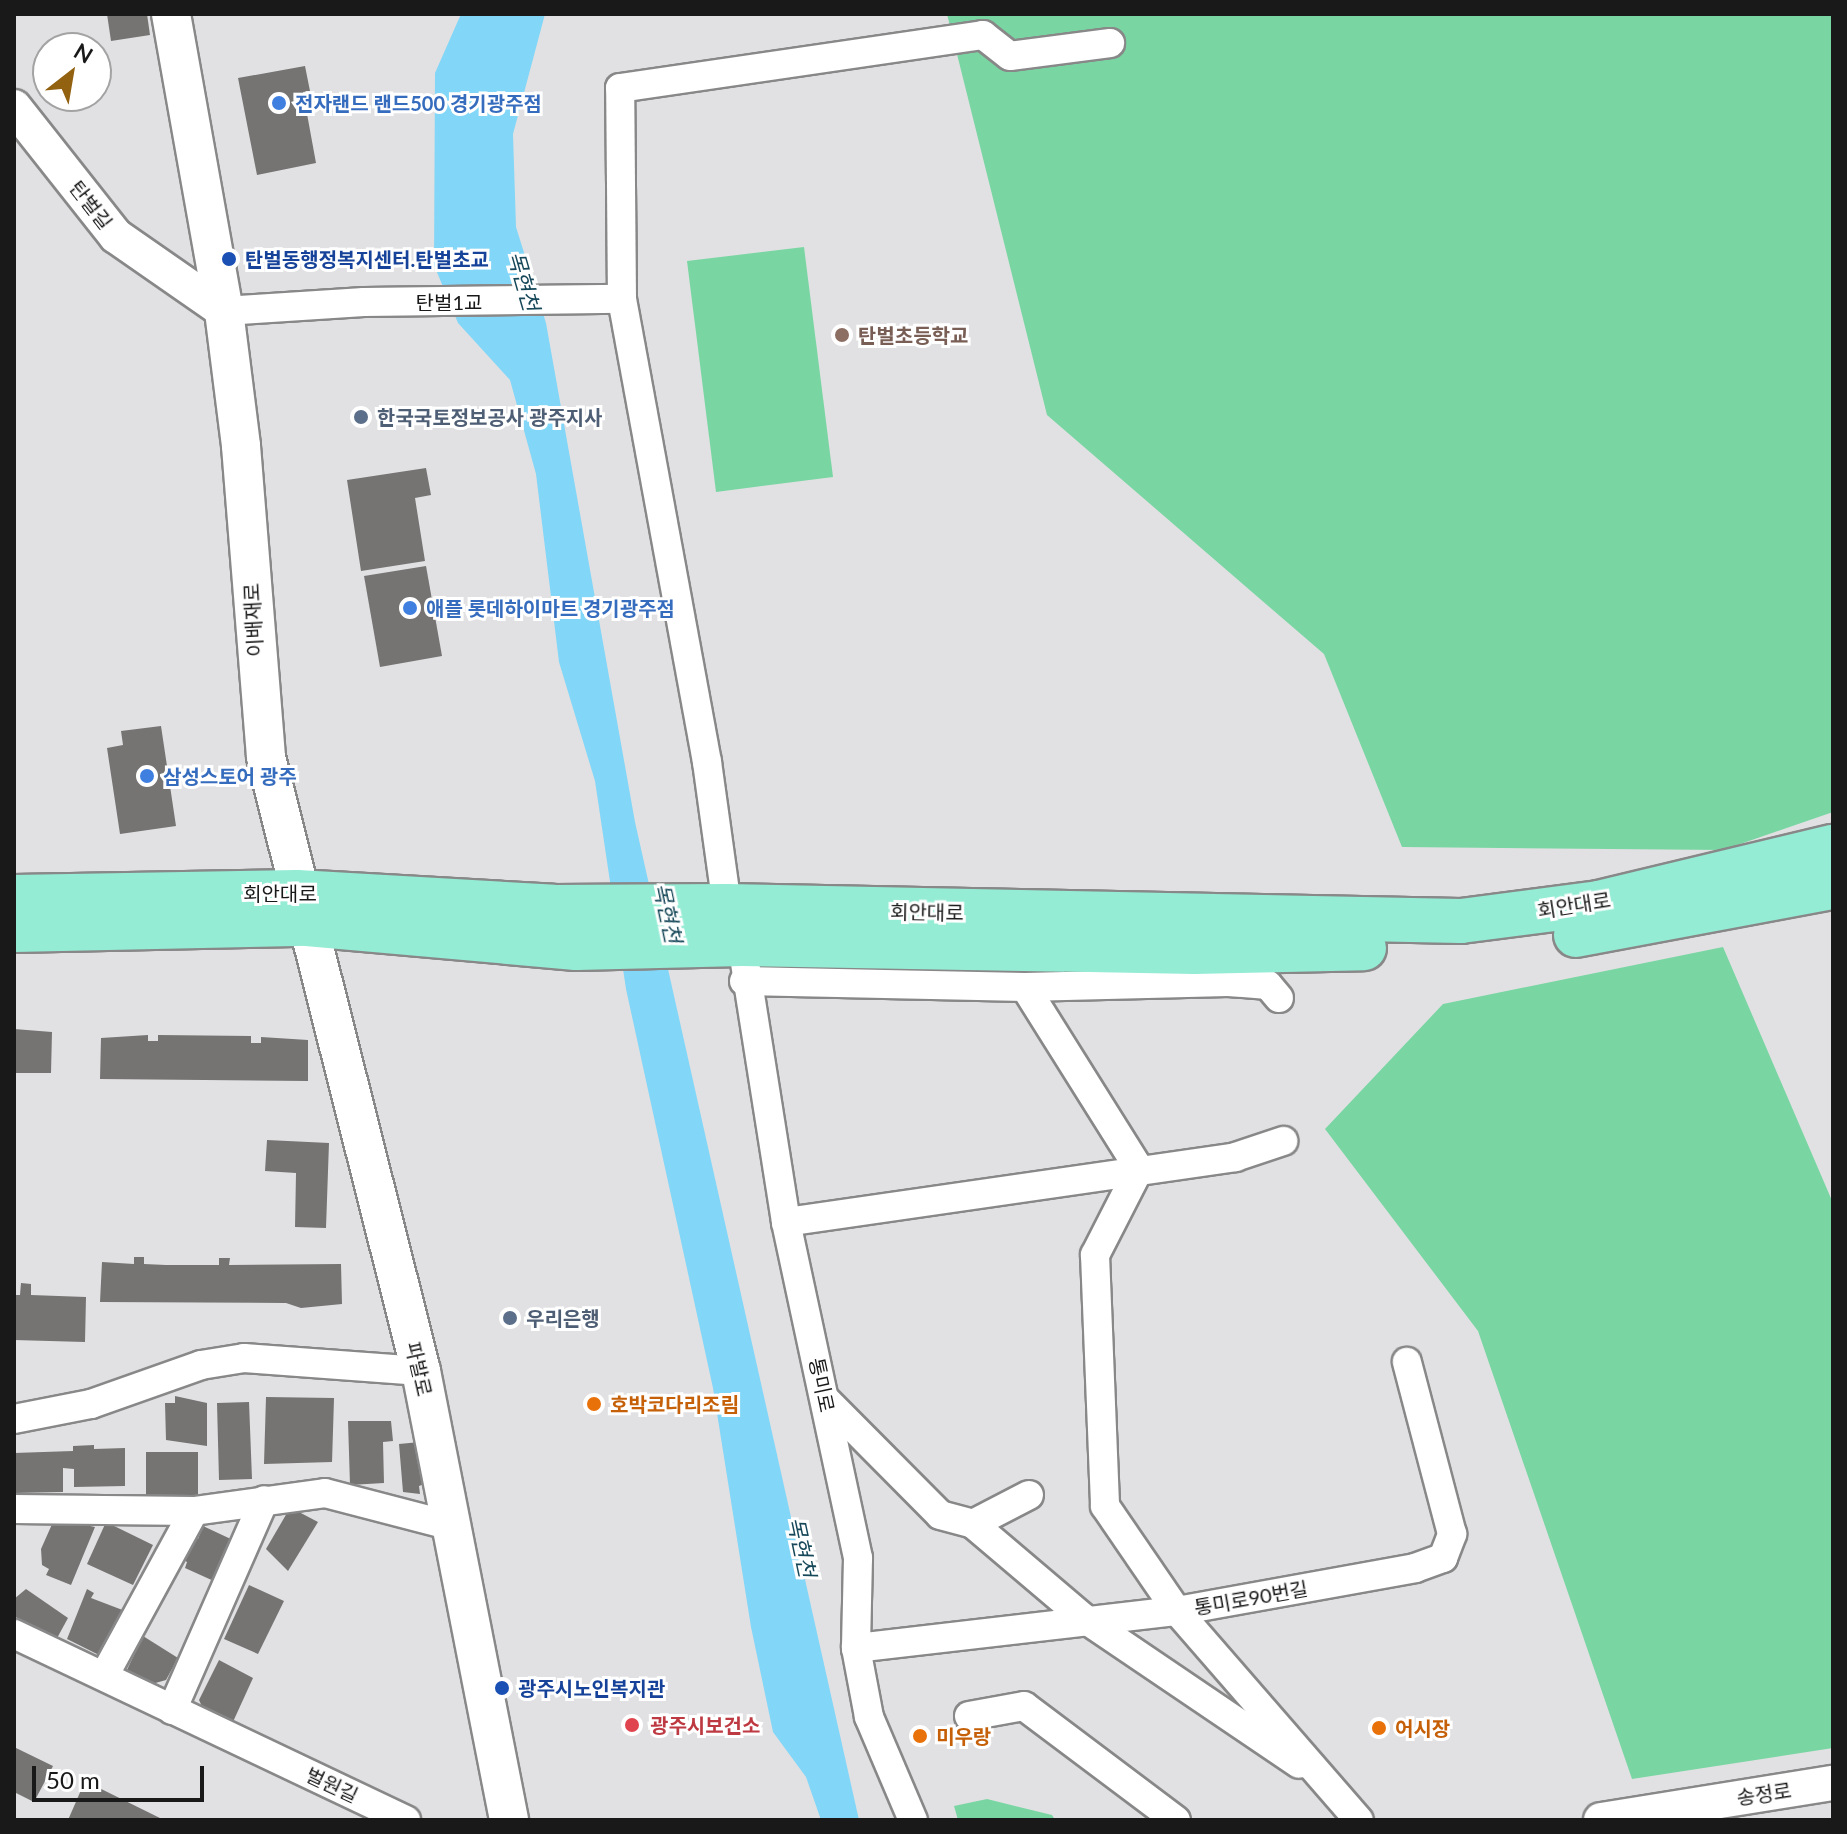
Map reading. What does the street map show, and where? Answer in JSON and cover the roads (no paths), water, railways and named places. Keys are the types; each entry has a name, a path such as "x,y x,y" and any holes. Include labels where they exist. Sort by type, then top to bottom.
{"main road":[{"name":"이배재로","path":"176,21 224,311 241,446 258,702 302,908"},
{"name":"회안대로","path":"14,930 302,908 576,948 721,937 1461,921 1599,903 1833,847"},
{"name":"회안대로","path":"14,897 302,908 561,907 721,937 1194,952 1473,947 1668,921 1833,887"},
{"name":"파발로","path":"302,908 421,1371 509,1820"}],"street":[{"name":"통미로","path":"913,1820 869,1717 856,1648 858,1558 721,937 707,762 622,299 620,88 983,35 1010,56 1110,43"},
{"name":"탄벌길","path":"14,107 116,236 224,311"},
{"name":"탄벌1교","path":"224,311 364,302 622,299"},
{"path":"721,937 1025,987 1228,982 1268,985 1279,998"},
{"path":"1025,987 1139,1169"},
{"path":"786,1222 1235,1157 1283,1141"},
{"path":"1139,1169 1095,1255 1105,1506 1177,1611 1334,1787 1359,1820"},
{"path":"14,1419 91,1404 201,1365 244,1358 421,1371"},
{"name":"통미로90번길","path":"856,1648 1085,1619 1177,1611 1415,1568 1443,1558 1452,1534 1407,1362"},
{"path":"825,1398 940,1515 973,1524 1085,1619 1334,1787"},
{"path":"14,1509 194,1511 325,1493 452,1526"},
{"path":"973,1524 1029,1495"},
{"path":"172,1710 264,1500"},
{"path":"104,1676 194,1511"},
{"name":"벌원길","path":"14,1634 406,1820"},
{"path":"969,1716 1024,1706 1176,1820"},
{"name":"송정로","path":"1601,1820 1833,1783"}],"water":[{"name":"목현천","path":"461,14 545,14 513,134 516,227 546,323 635,822 859,1820 821,1820 806,1777 773,1732 751,1627 713,1388 626,989 595,781 559,662 536,474 510,380 458,323 434,265 435,73"}],"place":[{"name":"전자랜드 랜드500 경기광주점","path":"279,103"},
{"name":"탄벌동행정복지센터.탄벌초교","path":"229,259"},
{"name":"탄벌초등학교","path":"842,335"},
{"name":"한국국토정보공사 광주지사","path":"361,417"},
{"name":"애플 롯데하이마트 경기광주점","path":"410,608"},
{"name":"삼성스토어 광주","path":"147,776"},
{"name":"우리은행","path":"510,1318"},
{"name":"호박코다리조림","path":"594,1404"},
{"name":"광주시노인복지관","path":"502,1688"},
{"name":"광주시보건소","path":"632,1725"},
{"name":"어시장","path":"1379,1728"},
{"name":"미우랑","path":"920,1736"}]}
